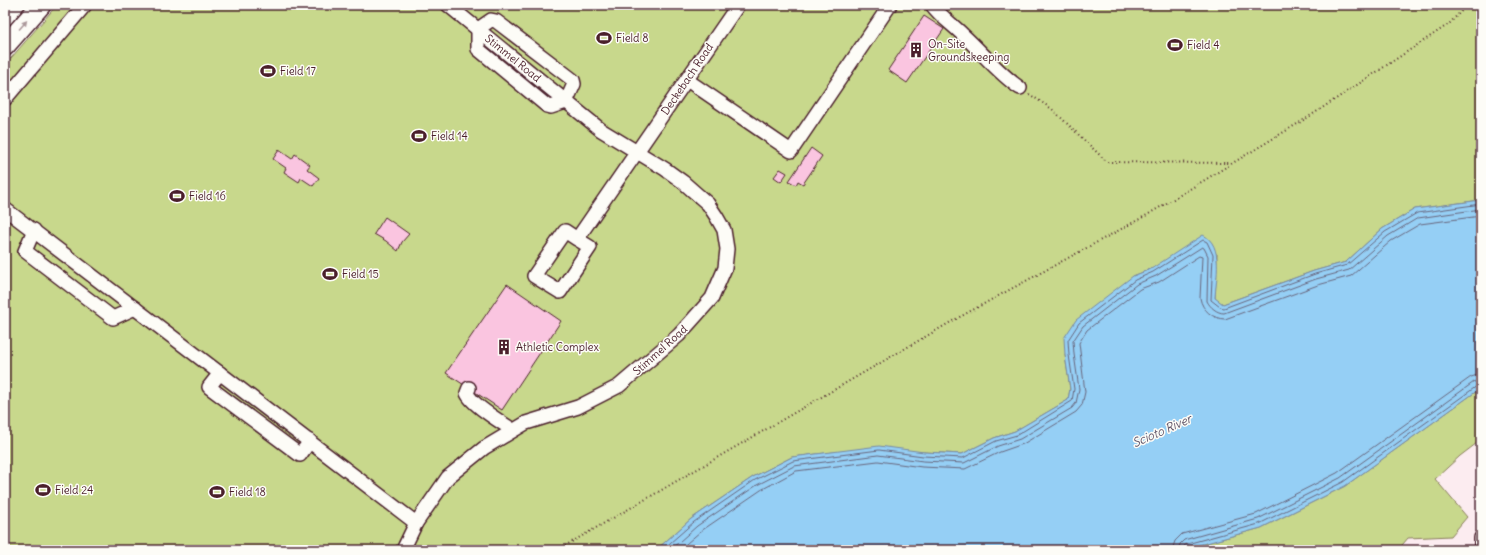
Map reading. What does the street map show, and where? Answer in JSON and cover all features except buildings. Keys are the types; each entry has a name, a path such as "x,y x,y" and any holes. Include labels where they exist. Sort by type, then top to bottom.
{"highway":[{"path":"5,46 41,5"}],"street":[{"path":"5,99 85,5"},
{"name":"Deckebach Road","path":"577,239 738,5"},
{"path":"687,80 791,150 890,5"},
{"path":"932,5 940,15 964,36 1005,79 1020,88"},
{"name":"Stimmel Road","path":"403,550 416,523 448,478 484,448 526,423 578,407 619,386 679,335 712,298 725,268 727,249 724,230 708,204 683,182 665,169 601,130 478,29 456,7"},
{"path":"478,29 491,20 496,21 572,80 574,84 566,102"},
{"path":"5,208 416,523"},
{"path":"34,230 25,251 112,318 135,308"},
{"path":"565,231 577,239 590,247 560,292 534,276 565,231"},
{"path":"220,373 209,387 300,455 310,442"},
{"path":"469,388 466,393 468,396 479,406 513,430"},
{"path":"1481,538 1481,546"}],"path":[{"path":"558,550 956,319 1147,215 1307,118 1449,24 1467,5"},
{"path":"1020,88 1052,109 1107,162 1232,163"}],"shaded area":[{"path":"1481,440 1481,550 1398,550 1407,538 1451,536 1467,517 1435,479 1460,456"}],"green space":[{"path":"57,5 1481,5 1481,200 1415,209 1382,229 1346,262 1314,271 1223,304 1215,299 1217,254 1151,269 1133,276 1065,355 1070,389 1068,400 1015,431 994,438 962,454 924,452 834,452 792,457 753,477 691,519 656,550 5,550 5,65"},
{"path":"1481,388 1481,440 1460,456 1435,479 1467,517 1451,536 1408,538 1398,550 1181,550 1261,528 1345,486"}],"water":[{"name":"Scioto River","path":"1481,200 1481,388 1345,486 1261,528 1181,550 656,550 691,519 753,477 792,457 879,446 924,452 962,454 994,438 1015,431 1068,400 1070,389 1064,338 1076,320 1133,276 1151,269 1203,235 1210,240 1214,246 1217,263 1215,298 1223,304 1314,271 1346,262 1382,229 1415,209"}],"place":[{"name":"Field 8","path":"604,38"},
{"name":"Field 4","path":"1175,45"},
{"name":"On-Site Groundskeeping","path":"916,50"},
{"name":"Field 17","path":"268,71"},
{"name":"Field 14","path":"419,136"},
{"name":"Field 16","path":"177,196"},
{"name":"Field 15","path":"330,274"},
{"name":"Athletic Complex","path":"504,347"},
{"name":"Field 24","path":"43,490"},
{"name":"Field 18","path":"217,492"}]}
